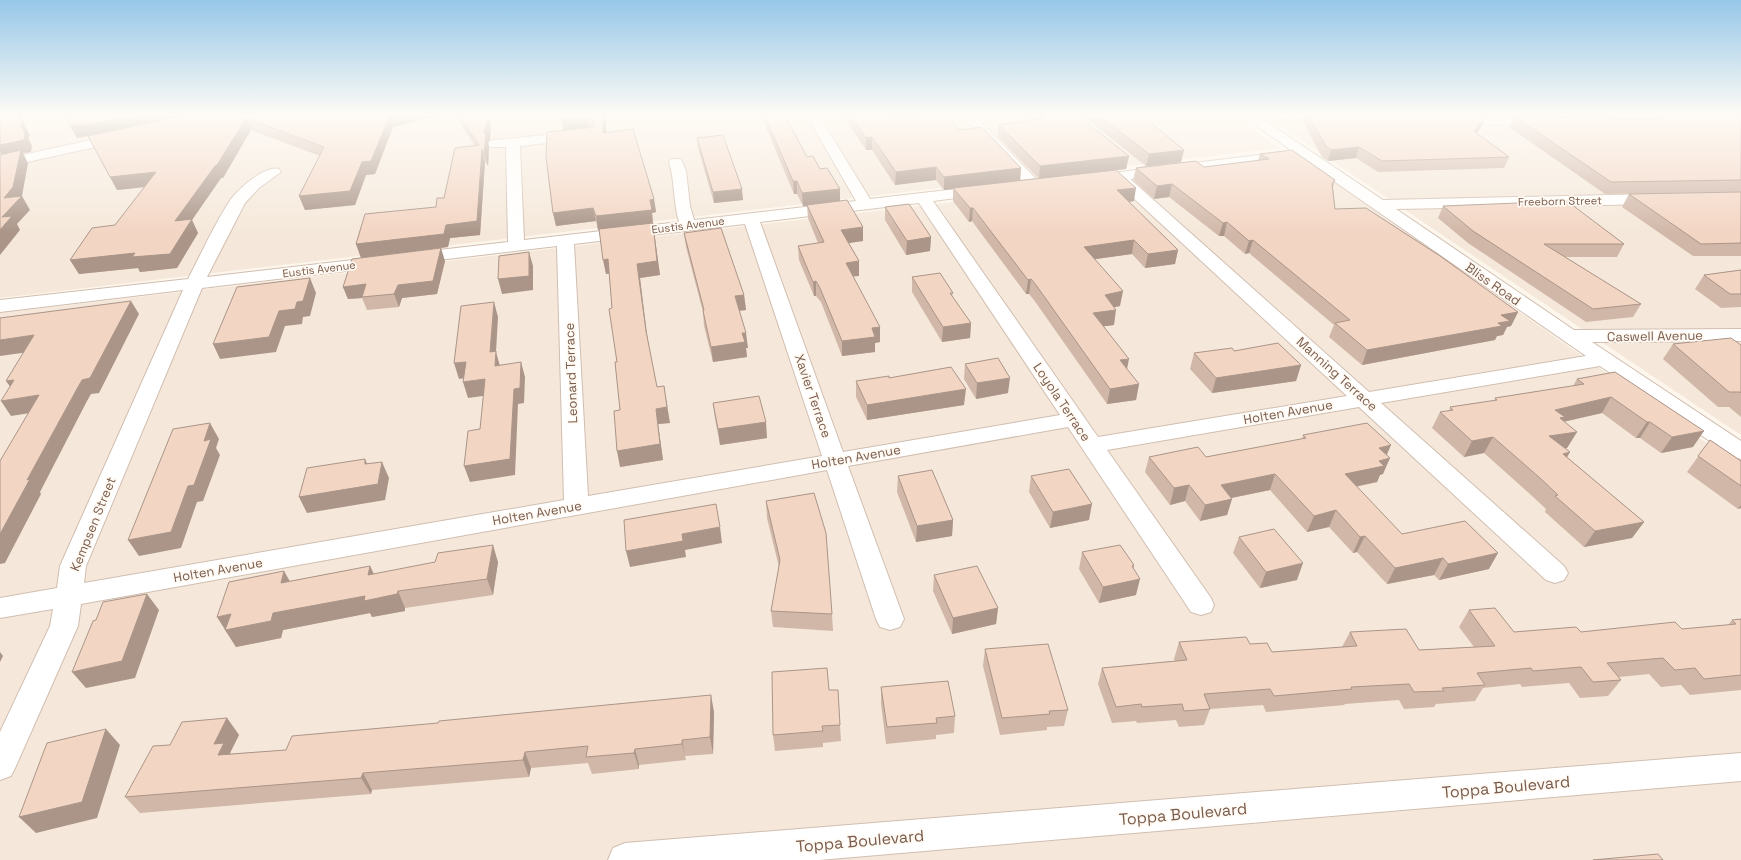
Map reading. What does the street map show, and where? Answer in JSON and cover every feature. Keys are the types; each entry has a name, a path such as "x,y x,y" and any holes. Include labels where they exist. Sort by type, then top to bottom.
{"street":[{"path":"0,164 44,154"},
{"path":"513,154 516,246"},
{"path":"836,154 866,205"},
{"name":"Eustis Avenue","path":"0,306 1042,184 1010,154"},
{"path":"1080,180 1124,168 1144,173 1305,154"},
{"name":"Bliss Road","path":"1306,154 1378,205 1741,452"},
{"path":"676,162 680,171 680,194 688,226"},
{"name":"Manning Terrace","path":"1124,168 1364,399 1555,572"},
{"name":"Kempsen Street","path":"0,766 64,626 73,566 195,283 238,201 254,185 274,172"},
{"name":"Loyola Terrace","path":"923,198 1200,605"},
{"name":"Freeborn Street","path":"1378,205 1673,199"},
{"name":"Xavier Terrace","path":"751,218 890,619"},
{"name":"Leonard Terrace","path":"565,240 576,506"},
{"name":"Caswell Avenue","path":"1570,336 1741,335"},
{"name":"Holten Avenue","path":"1092,445 1603,359"},
{"name":"Holten Avenue","path":"0,608 1073,419"},
{"name":"Toppa Boulevard","path":"625,860 1741,767"}],"shaded area":[{"path":"0,154 1229,154 0,298"},
{"path":"1322,154 1741,154 1741,435"},
{"path":"1297,162 1309,165 1741,467 1741,860 0,860 0,313"}],"building":[{"path":"20,154 13,187 4,198 22,196 2,217 12,216 0,230 0,155"},
{"path":"98,154 224,154 175,221 192,219 170,254 132,257 135,253 70,260 92,228 115,225 156,172 110,177"},
{"path":"320,154 374,154 371,161 362,162 350,191 299,196"},
{"path":"454,154 482,154 477,221 446,225 444,234 356,244 365,214 436,207 437,198 444,198"},
{"path":"546,154 641,154 654,199 650,200 652,210 596,216 593,208 553,213"},
{"path":"702,154 730,154 742,189 713,192"},
{"path":"781,154 805,154 807,157 813,156 820,169 827,168 840,189 802,193 797,181 793,181"},
{"path":"884,154 1008,154 1021,168 944,177 936,167 896,172"},
{"path":"1028,154 1127,154 1129,156 1040,166"},
{"path":"1260,154 1298,154 1335,180 1332,184 1335,209 1366,208 1440,256 1518,312 1501,315 1510,321 1498,323 1502,326 1367,350 1335,323 1350,320 1253,240 1249,241 1227,222 1223,223 1172,184 1157,186 1136,168 1196,161 1204,167 1269,159"},
{"path":"1371,154 1505,154 1509,157 1382,161"},
{"path":"1570,154 1741,154 1741,180 1611,182"},
{"path":"1116,170 1136,188 1117,190 1178,250 1148,254 1134,240 1084,247 1123,291 1105,295 1116,310 1093,313 1129,359 1120,360 1139,384 1110,389 1036,285 1031,279 1028,280 973,208 970,208 953,188"},
{"path":"1741,192 1741,243 1701,244 1629,194"},
{"path":"847,200 863,227 841,230 859,261 846,263 880,327 872,328 875,337 842,341 820,288 816,281 813,282 798,246 824,242 807,205"},
{"path":"1567,201 1624,244 1544,244 1641,304 1593,309 1473,231 1443,206"},
{"path":"909,204 931,237 907,241 885,207"},
{"path":"653,223 657,261 637,264 646,331 657,387 664,386 667,407 656,409 660,444 617,451 614,411 620,410 615,362 617,362 609,309 612,308 608,259 603,260 599,229"},
{"path":"721,228 744,295 735,296 746,333 742,333 745,342 711,347 704,310 684,233"},
{"path":"441,248 433,281 398,285 394,294 362,297 366,284 343,287 352,259"},
{"path":"529,252 529,276 498,279 499,256"},
{"path":"1741,270 1741,294 1730,294 1704,275"},
{"path":"940,273 953,293 950,293 971,323 943,327 912,277"},
{"path":"310,278 303,301 297,302 295,309 279,311 269,337 213,344 237,287"},
{"path":"131,301 90,378 82,380 78,387 27,480 30,479 0,534 0,461 39,395 1,401 14,380 6,381 34,335 0,340 0,318"},
{"path":"494,302 490,352 496,351 495,366 521,362 520,388 514,389 510,459 464,466 468,431 480,429 485,379 463,382 466,362 454,363 461,306"},
{"path":"1731,338 1741,345 1741,393 1729,392 1673,344"},
{"path":"1278,343 1301,365 1216,378 1194,353 1232,348 1234,351"},
{"path":"998,358 1010,378 977,383 965,364"},
{"path":"951,367 966,389 867,405 856,381 889,376 889,378"},
{"path":"1615,372 1704,431 1672,437 1611,397 1555,410 1565,417 1560,418 1577,432 1549,436 1570,452 1563,454 1644,522 1595,531 1555,496 1558,495 1540,478 1493,437 1472,441 1440,412 1453,410 1450,407 1497,400 1495,398 1584,384 1577,379"},
{"path":"759,396 766,422 718,429 713,403"},
{"path":"210,423 204,441 211,439 194,485 188,486 171,532 128,540 173,429"},
{"path":"1367,423 1391,445 1379,448 1390,458 1379,461 1384,466 1345,474 1402,534 1465,521 1498,553 1448,564 1443,558 1395,568 1365,536 1360,537 1336,510 1314,516 1275,474 1221,485 1232,499 1205,505 1189,485 1174,488 1149,457 1198,447 1206,457 1306,438 1303,435"},
{"path":"1710,440 1741,461 1741,486 1698,456"},
{"path":"365,459 365,464 382,462 378,484 299,497 307,468"},
{"path":"1069,469 1092,504 1053,512 1031,476"},
{"path":"932,470 953,520 917,526 898,476"},
{"path":"814,493 826,533 832,614 771,611 780,560 766,501"},
{"path":"716,504 720,527 682,534 683,541 626,551 624,520"},
{"path":"1274,529 1303,563 1266,572 1239,537"},
{"path":"493,545 487,579 398,591 397,594 364,601 365,596 273,613 271,621 225,630 231,614 217,617 229,582 284,571 281,583 370,566 368,575 435,562 438,553"},
{"path":"1120,545 1134,565 1132,566 1140,579 1103,587 1082,552"},
{"path":"977,566 998,608 953,618 934,575"},
{"path":"147,594 122,661 72,672 93,621 96,620 103,602"},
{"path":"1495,608 1514,632 1576,627 1581,632 1675,622 1682,629 1736,624 1732,620 1741,619 1741,675 1704,679 1695,668 1675,670 1663,658 1607,663 1621,680 1593,682 1581,667 1533,671 1531,668 1477,673 1485,685 1442,688 1444,691 1414,692 1409,684 1351,687 1352,689 1274,696 1270,689 1204,694 1210,709 1184,711 1182,704 1142,707 1141,704 1116,707 1102,668 1187,660 1179,642 1246,637 1250,644 1267,643 1272,652 1357,646 1350,632 1406,629 1419,650 1495,646 1469,610"},
{"path":"1048,644 1068,710 1049,711 1050,714 1002,718 985,649"},
{"path":"827,668 829,690 838,690 840,725 822,726 823,731 773,735 772,672"},
{"path":"948,681 955,716 936,718 937,723 887,727 881,687"},
{"path":"711,695 710,737 682,740 682,744 635,749 634,753 586,757 588,746 525,752 523,760 363,773 361,778 125,797 153,746 170,745 182,722 227,718 214,744 224,743 218,755 286,750 292,736 438,723 439,721"},
{"path":"106,729 82,802 19,817 47,743"},
{"path":"1658,854 1663,860 1593,860"}]}
